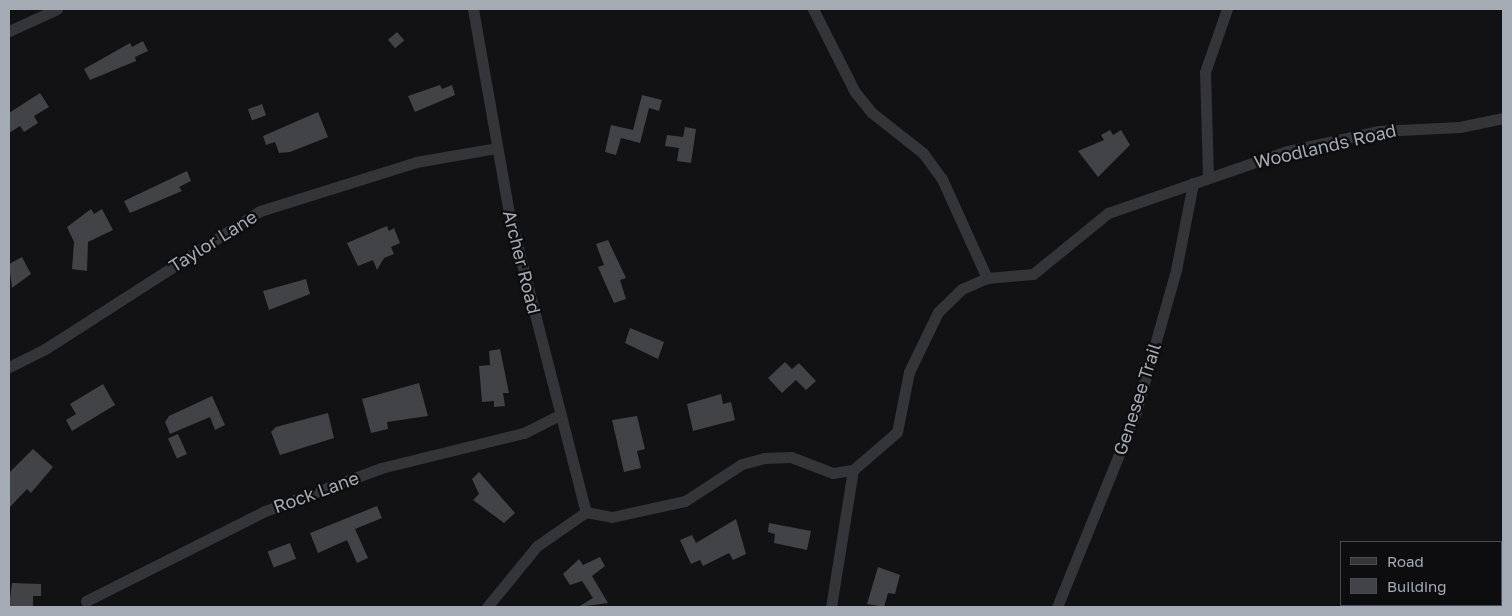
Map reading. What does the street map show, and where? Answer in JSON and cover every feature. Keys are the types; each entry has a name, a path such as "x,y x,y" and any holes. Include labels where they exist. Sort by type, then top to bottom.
{"street":[{"path":"9,31 57,9"},
{"name":"Archer Road","path":"473,9 496,148 559,415 586,512"},
{"path":"813,9 855,92 871,112 923,153 942,179 987,278"},
{"path":"1208,178 1206,72 1227,9"},
{"name":"Woodlands Road","path":"854,470 897,432 908,372 938,312 962,289 987,278 1033,274 1094,221 1194,183 1287,151 1408,127 1460,127 1503,118"},
{"name":"Taylor Lane","path":"9,367 52,344 260,211 416,162 496,148"},
{"name":"Genesee Trail","path":"1057,607 1135,415 1176,270 1194,183"},
{"name":"Rock Lane","path":"86,601 264,510 381,468 524,434 559,415"},
{"path":"488,607 537,546 586,512 612,517 685,501 742,464 764,458 791,457 833,473 854,470 831,607"}],"building":[{"path":"397,32 404,40 395,48 388,40"},
{"path":"143,41 148,51 135,57 136,61 90,80 84,69 130,43 132,47"},
{"path":"440,85 442,89 452,85 455,95 415,112 408,96"},
{"path":"40,93 49,107 34,116 38,123 24,132 20,126 9,133 9,113"},
{"path":"642,95 662,100 659,111 649,108 640,143 621,138 616,155 605,152 611,125 633,130"},
{"path":"262,104 266,115 252,120 248,109"},
{"path":"318,112 328,137 290,152 279,153 275,142 266,145 263,136"},
{"path":"685,127 696,129 691,163 677,161 679,148 665,146 667,135 683,137"},
{"path":"1110,130 1113,135 1121,130 1130,145 1098,177 1078,151 1104,140 1101,135"},
{"path":"187,171 191,181 179,187 182,191 130,213 124,201"},
{"path":"91,209 94,214 102,209 113,230 88,242 87,271 72,269 74,242 67,227"},
{"path":"387,226 389,231 394,228 400,243 391,247 394,254 384,258 377,270 373,260 358,266 347,243"},
{"path":"608,240 626,278 620,280 626,299 614,303 598,267 604,265 596,244"},
{"path":"22,257 31,274 12,288 9,264"},
{"path":"306,279 310,294 269,310 263,291"},
{"path":"630,328 664,342 658,359 625,343"},
{"path":"500,349 509,393 503,393 505,406 494,407 494,401 482,402 479,366 490,365 489,351"},
{"path":"785,362 792,369 799,363 816,381 806,390 796,380 782,393 768,378"},
{"path":"419,383 428,416 387,422 388,429 371,433 362,399"},
{"path":"103,384 115,405 72,431 66,420 76,414 70,404"},
{"path":"721,394 723,404 731,402 735,420 693,431 687,404"},
{"path":"212,396 225,425 215,430 210,417 170,434 165,422 169,416"},
{"path":"328,413 334,438 280,455 271,432 276,427"},
{"path":"637,416 645,449 637,451 641,468 624,472 612,420"},
{"path":"178,434 187,454 177,459 168,438"},
{"path":"33,449 53,467 31,493 27,489 9,508 10,472"},
{"path":"479,472 515,513 504,523 473,500 479,494 472,479"},
{"path":"377,506 382,518 355,529 368,558 357,563 347,540 318,553 310,533"},
{"path":"736,519 746,554 733,560 729,553 703,566 700,560 691,564 680,540 692,535 696,543"},
{"path":"769,523 811,531 807,550 774,543 775,534 768,532"},
{"path":"290,543 296,559 274,567 268,552"},
{"path":"600,557 605,566 592,576 608,603 578,607 593,598 582,581 570,585 563,574 579,559 583,565"},
{"path":"878,567 900,575 895,594 888,593 884,607 867,604"},
{"path":"12,583 41,584 41,596 33,596 33,607 9,607"}]}
